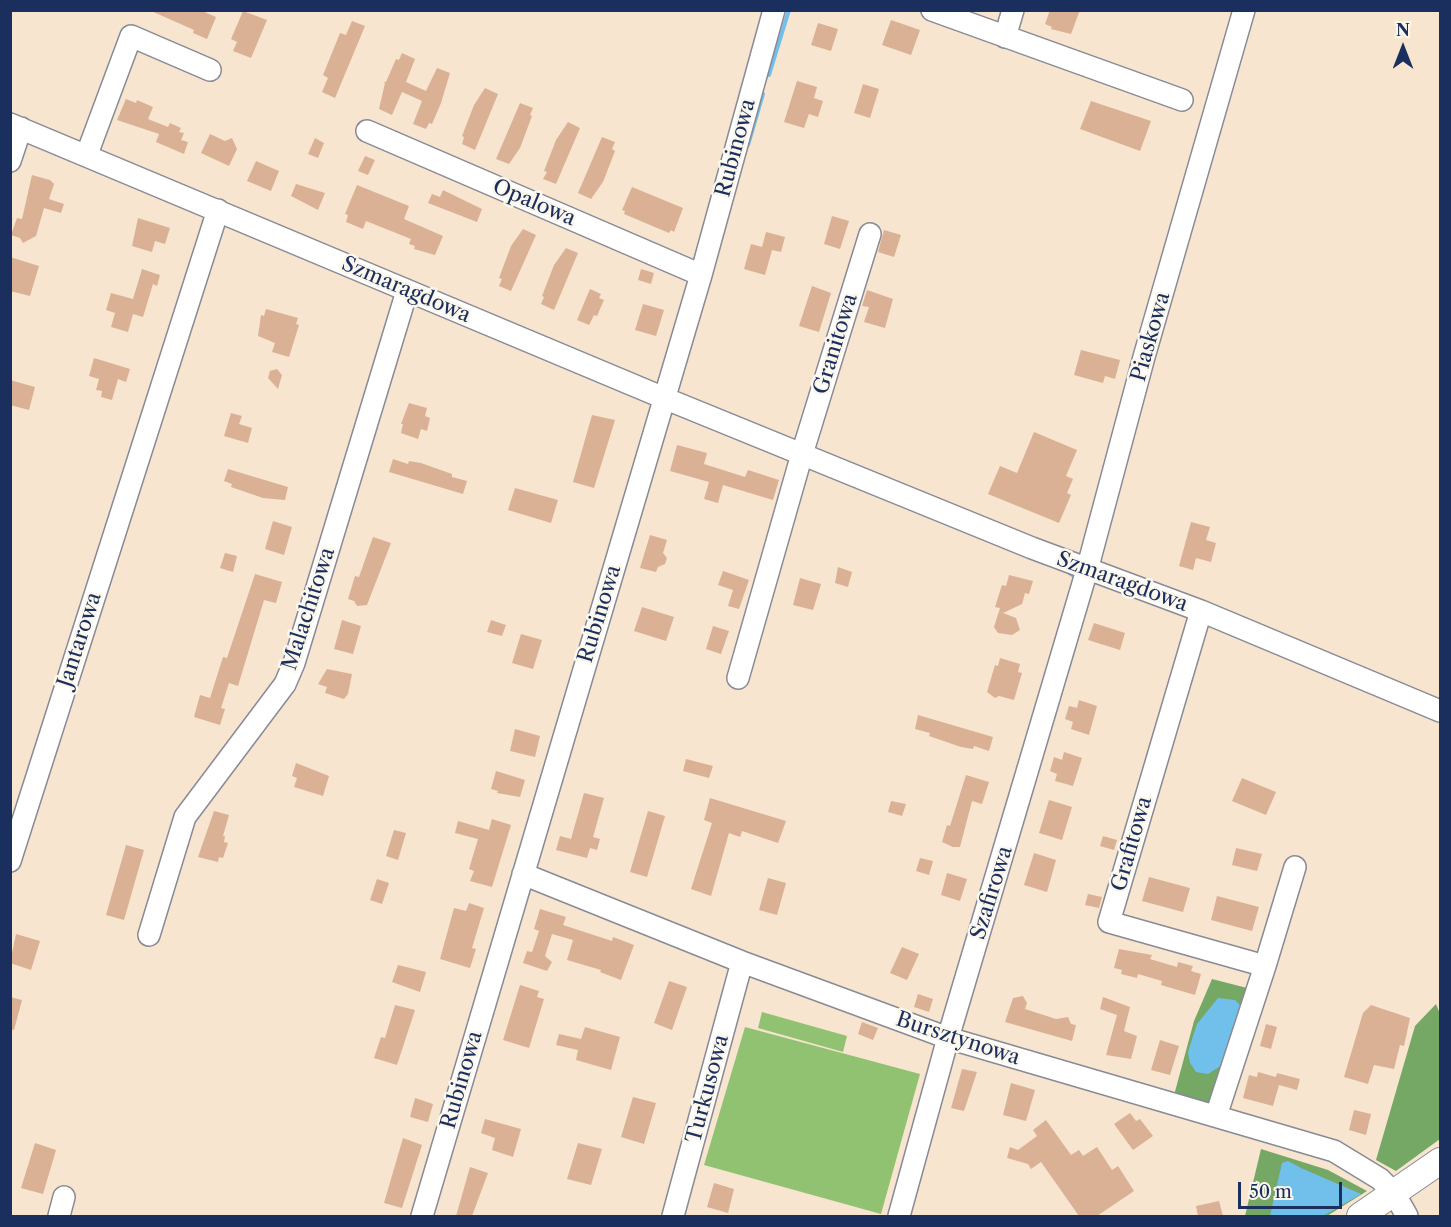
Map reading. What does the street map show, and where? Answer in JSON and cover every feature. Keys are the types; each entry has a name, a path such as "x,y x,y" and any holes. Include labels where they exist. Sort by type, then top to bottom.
{"main road":[{"path":"1360,1216 1440,1161"}],"street":[{"name":"Rubinowa","path":"422,1216 701,275 774,10"},
{"path":"932,10 1182,100"},
{"path":"1005,37 1013,10"},
{"name":"Piaskowa","path":"1088,570 1144,357 1244,10"},
{"path":"87,154 131,36 210,70"},
{"path":"10,161 16,126"},
{"name":"Szmaragdowa","path":"16,126 664,398 1088,570 1201,611 1440,711"},
{"name":"Opalowa","path":"367,131 701,275"},
{"name":"Jantarowa","path":"10,861 218,210"},
{"name":"Granitowa","path":"802,454 870,234"},
{"name":"Malachitowa","path":"149,935 184,818 285,684 294,663 407,291"},
{"path":"738,678 802,454"},
{"name":"Szafirowa","path":"899,1216 948,1038 1088,570"},
{"name":"Grafitowa","path":"1201,611 1109,922 1265,966"},
{"path":"1216,1116 1295,867"},
{"name":"Bursztynowa","path":"523,874 742,962 948,1038 1334,1151 1380,1179 1394,1193"},
{"name":"Turkusowa","path":"673,1216 742,962"},
{"path":"1394,1193 1407,1216"}],"green space":[{"path":"1212,979 1251,989 1212,1107 1173,1099 1194,1021"},
{"path":"1436,1004 1440,1014 1440,1139 1396,1171 1376,1160 1415,1026"},
{"path":"762,1012 847,1036 843,1052 758,1028"},
{"path":"745,1027 920,1074 881,1214 704,1165"},
{"path":"1261,1149 1328,1170 1367,1191 1327,1216 1245,1216"}],"water":[{"path":"1218,998 1235,1000 1240,1005 1238,1017 1222,1065 1208,1074 1196,1072 1190,1063 1188,1052 1197,1024"},
{"path":"1288,1161 1361,1194 1323,1216 1270,1216 1282,1163"}],"building":[{"path":"149,10 200,10 216,17 207,39 193,33 194,30"},
{"path":"1050,10 1080,10 1071,34 1051,29 1052,27 1045,24"},
{"path":"243,11 267,20 251,58 233,51 237,42 231,39"},
{"path":"891,20 920,30 911,55 882,45"},
{"path":"352,21 365,26 335,98 322,92 328,78 323,75 340,33 346,35"},
{"path":"818,23 838,29 831,51 811,45"},
{"path":"402,53 415,59 406,82 426,91 437,68 450,73 432,124 429,123 426,129 413,124 422,101 402,92 392,115 379,109 385,83 383,82 386,82 396,59 399,60"},
{"path":"797,81 817,87 814,98 823,101 818,117 809,114 804,128 784,122"},
{"path":"863,84 879,89 870,118 854,113"},
{"path":"485,88 498,94 475,150 462,144 464,137 462,136 474,105"},
{"path":"126,99 136,103 137,100 153,107 148,119 168,127 170,123 181,128 179,132 184,133 181,140 188,142 184,154 156,142 159,134 117,120"},
{"path":"1091,101 1151,121 1140,151 1080,129"},
{"path":"520,103 533,108 530,115 532,116 520,148 509,164 496,159"},
{"path":"568,122 580,128 556,184 543,179 547,172 544,171 556,140"},
{"path":"210,134 225,141 232,138 237,149 229,166 201,153"},
{"path":"602,137 615,142 612,149 615,151 603,182 591,199 578,193"},
{"path":"315,138 324,143 318,158 308,154"},
{"path":"365,156 375,160 368,175 358,171"},
{"path":"256,161 279,171 271,191 247,181"},
{"path":"32,175 50,180 54,184 49,199 64,204 61,213 44,208 36,236 23,243 20,238 11,235 17,218 22,219"},
{"path":"296,184 325,193 318,210 291,196"},
{"path":"357,185 409,206 404,219 443,236 435,255 414,249 415,246 409,244 411,239 366,221 363,229 346,222 348,215 345,214"},
{"path":"632,187 683,208 674,232 671,230 669,233 624,214 625,211 622,210"},
{"path":"443,190 482,209 477,222 428,203 432,194 440,197"},
{"path":"832,216 849,221 840,249 824,244"},
{"path":"138,218 170,228 165,244 155,241 152,252 132,246"},
{"path":"523,229 536,235 511,291 499,286 502,279 499,278 511,246"},
{"path":"884,230 901,235 894,257 878,252"},
{"path":"766,232 785,237 781,252 772,250 765,275 744,269 751,244 762,247"},
{"path":"566,248 578,253 554,310 541,304 544,297 542,296 554,265"},
{"path":"10,257 39,266 30,296 10,291"},
{"path":"142,269 160,275 157,286 153,284 143,317 133,314 128,332 111,327 115,313 106,310 111,293 133,299"},
{"path":"641,269 654,273 651,284 638,280"},
{"path":"812,286 831,293 819,332 799,326"},
{"path":"590,289 601,294 599,298 604,300 597,316 594,315 589,325 577,320"},
{"path":"867,290 893,299 885,328 864,322 869,307 862,306"},
{"path":"643,304 664,310 656,336 635,330"},
{"path":"266,309 298,318 296,324 299,325 289,357 272,352 275,343 258,336 261,315 264,316"},
{"path":"1081,350 1120,360 1115,379 1105,376 1103,383 1074,375"},
{"path":"94,358 130,369 126,382 118,379 112,400 101,397 102,391 96,390 99,379 89,376"},
{"path":"277,369 282,375 278,389 268,378 270,371"},
{"path":"10,380 35,387 29,410 10,405"},
{"path":"409,403 427,408 425,416 430,418 427,431 421,429 418,439 401,433 403,424 401,424"},
{"path":"231,413 242,416 239,424 252,428 248,443 224,436"},
{"path":"592,415 615,420 594,488 573,482"},
{"path":"1034,432 1077,450 1066,476 1073,479 1067,493 1071,495 1059,523 988,494 1000,466 1017,473"},
{"path":"677,445 707,453 704,464 745,477 748,470 779,480 773,500 723,485 718,503 704,499 709,482 670,471"},
{"path":"393,459 408,464 409,461 421,463 467,481 463,494 389,472"},
{"path":"228,469 288,487 285,500 263,498 231,487 232,484 224,481"},
{"path":"515,488 558,500 551,523 508,510"},
{"path":"273,521 292,527 284,555 265,549"},
{"path":"1191,522 1210,527 1206,540 1216,543 1211,562 1196,558 1193,570 1179,566"},
{"path":"650,535 667,540 663,553 667,558 665,564 658,567 656,572 640,568"},
{"path":"373,537 391,543 367,605 357,606 354,601 348,599 355,576 359,577"},
{"path":"225,553 237,556 233,572 220,568"},
{"path":"838,567 852,572 848,587 835,583"},
{"path":"723,571 749,580 739,609 728,606 733,590 718,585"},
{"path":"255,574 282,582 276,603 264,600 238,686 229,683 221,708 225,709 220,725 194,717 200,695 210,698 223,657 227,658"},
{"path":"1009,575 1033,581 1029,594 1025,593 1022,604 1003,613 1016,618 1020,630 1012,635 998,633 994,627 1000,608 995,607 1002,585 1006,586"},
{"path":"800,578 821,584 813,610 793,605"},
{"path":"642,607 674,617 666,641 634,631"},
{"path":"342,620 361,626 353,654 334,649"},
{"path":"491,620 506,625 502,636 487,632"},
{"path":"1094,623 1125,633 1120,650 1088,640"},
{"path":"713,626 729,631 721,654 706,649"},
{"path":"521,634 542,640 533,669 512,663"},
{"path":"1000,658 1020,664 1018,672 1022,673 1014,700 999,696 995,698 987,692 995,665 998,666"},
{"path":"327,669 352,674 348,694 344,699 325,693 327,687 318,684"},
{"path":"1079,700 1097,706 1089,735 1071,729 1073,722 1065,719 1069,706 1077,708"},
{"path":"918,715 993,737 989,751 974,746 973,749 961,747 915,729"},
{"path":"515,729 540,736 535,757 510,751"},
{"path":"1064,752 1082,758 1073,786 1055,781 1057,774 1050,771 1054,757 1062,760"},
{"path":"686,759 713,766 709,778 683,771"},
{"path":"296,763 329,776 323,796 294,787 297,778 292,776"},
{"path":"496,771 525,780 520,797 497,793 498,791 491,789"},
{"path":"966,775 989,782 982,804 972,801 960,847 953,847 942,842 947,825 950,826"},
{"path":"1242,778 1276,792 1266,815 1232,801"},
{"path":"584,793 604,798 593,837 600,839 597,850 590,848 587,858 556,850 560,836 571,839"},
{"path":"710,798 786,821 778,843 742,831 740,837 729,833 711,896 691,889 712,823 704,820"},
{"path":"1049,800 1072,807 1062,840 1039,833"},
{"path":"891,801 906,804 902,816 888,812"},
{"path":"214,811 229,815 223,836 225,836 224,842 228,843 223,858 219,857 218,862 198,857"},
{"path":"648,811 665,816 647,877 630,872"},
{"path":"492,819 511,825 492,887 470,881 474,871 469,869 478,839 455,833 458,821 489,830"},
{"path":"394,830 406,833 398,860 386,856"},
{"path":"1103,836 1117,840 1114,850 1100,846"},
{"path":"126,845 144,850 124,920 106,915"},
{"path":"1236,848 1262,854 1257,871 1232,865"},
{"path":"1034,853 1056,860 1047,892 1024,885"},
{"path":"920,858 933,861 929,875 916,871"},
{"path":"947,873 967,879 960,901 941,895"},
{"path":"1149,877 1190,888 1183,912 1142,901"},
{"path":"768,878 786,883 777,915 759,910"},
{"path":"377,879 389,883 382,904 370,900"},
{"path":"1088,894 1102,897 1099,908 1085,905"},
{"path":"1217,896 1259,907 1252,931 1211,920"},
{"path":"469,903 484,908 472,948 476,949 470,968 440,959 454,908 466,911"},
{"path":"540,909 566,917 563,925 612,941 613,937 634,945 621,980 600,972 601,970 567,960 573,940 552,934 545,956 552,962 547,971 523,963 527,951 532,952 539,931 534,929"},
{"path":"16,934 40,941 31,970 10,963"},
{"path":"902,947 919,954 907,980 890,973"},
{"path":"1119,949 1152,955 1150,959 1177,967 1178,962 1193,966 1191,971 1201,974 1195,995 1161,985 1162,981 1138,974 1137,978 1121,974 1122,970 1114,968"},
{"path":"398,965 426,972 420,992 392,982"},
{"path":"669,981 687,987 672,1030 654,1023"},
{"path":"520,985 539,991 537,997 544,999 529,1048 503,1040"},
{"path":"918,994 933,999 929,1012 914,1007"},
{"path":"1023,996 1027,1003 1025,1009 1056,1019 1068,1017 1071,1024 1076,1025 1072,1041 1005,1022 1013,998"},
{"path":"10,997 22,1000 14,1030 10,1029"},
{"path":"1103,997 1130,1007 1124,1031 1137,1036 1131,1059 1106,1055 1117,1015 1100,1009"},
{"path":"395,1005 415,1010 397,1065 374,1058 381,1037 385,1038"},
{"path":"1371,1005 1410,1018 1404,1046 1400,1045 1394,1069 1374,1065 1368,1084 1344,1077 1363,1013"},
{"path":"862,1022 878,1028 873,1040 858,1034"},
{"path":"1266,1024 1277,1027 1271,1049 1260,1046"},
{"path":"585,1027 620,1037 611,1070 576,1060 578,1050 556,1045 559,1034 581,1039"},
{"path":"1160,1040 1179,1046 1170,1075 1151,1070"},
{"path":"962,1069 977,1072 964,1111 951,1108"},
{"path":"1258,1072 1276,1077 1277,1073 1300,1079 1297,1090 1279,1085 1273,1106 1243,1098 1249,1075 1257,1077"},
{"path":"1011,1083 1035,1090 1026,1121 1003,1115"},
{"path":"633,1097 656,1103 644,1144 621,1137"},
{"path":"415,1098 433,1104 428,1122 410,1117"},
{"path":"1354,1110 1371,1114 1366,1135 1349,1130"},
{"path":"1130,1113 1136,1121 1140,1119 1153,1136 1133,1150 1114,1124"},
{"path":"485,1119 521,1129 513,1157 492,1150 495,1138 481,1133"},
{"path":"1046,1120 1071,1155 1079,1150 1083,1156 1097,1147 1112,1170 1118,1166 1134,1191 1097,1216 1079,1216 1041,1162 1031,1169 1028,1164 1007,1158 1010,1147 1018,1150 1037,1136 1033,1130"},
{"path":"403,1138 422,1145 402,1208 384,1203"},
{"path":"35,1143 56,1150 43,1194 21,1188"},
{"path":"578,1143 602,1149 591,1185 567,1179"},
{"path":"470,1167 488,1173 472,1216 456,1216"},
{"path":"714,1183 734,1189 728,1213 707,1207"},
{"path":"1219,1201 1223,1216 1198,1216 1196,1206"}],"waterway":[{"path":"769,75 789,10"},
{"path":"748,145 763,94"},
{"path":"1065,570 1074,576"}]}
